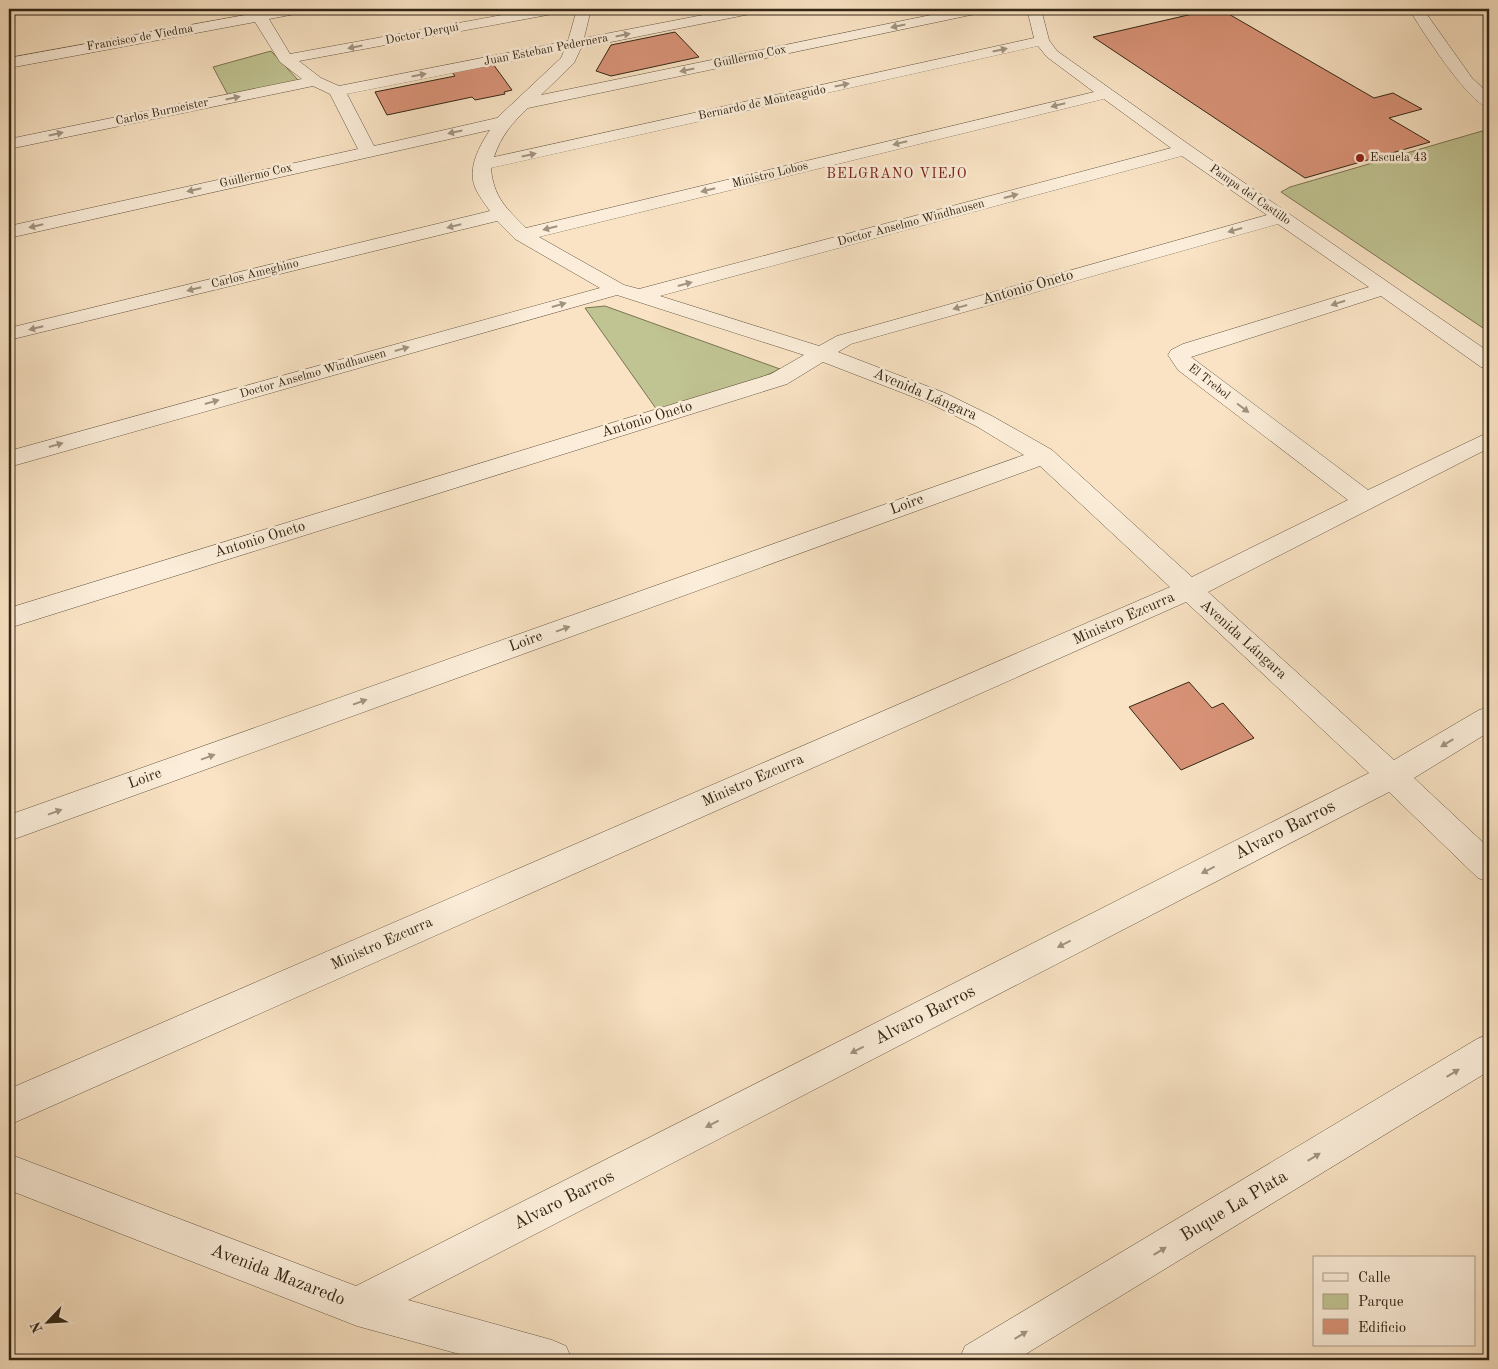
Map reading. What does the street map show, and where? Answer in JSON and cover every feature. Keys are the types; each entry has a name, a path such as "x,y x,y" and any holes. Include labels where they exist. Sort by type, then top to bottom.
{"street":[{"name":"Francisco de Viedma","path":"9,62 301,9"},
{"name":"Doctor Derqui","path":"286,60 558,9"},
{"name":"Avenida Lángara","path":"584,9 575,45 568,60 503,122 490,143 482,165 483,186 501,214 522,235 617,289 823,354 937,398 984,420 1044,456 1392,776 1489,868"},
{"name":"Juan Esteban Pedernera","path":"337,91 755,9"},
{"name":"Guillermo Cox","path":"521,104 980,9"},
{"name":"Pampa del Castillo","path":"1034,9 1042,41 1052,54 1105,94 1489,362"},
{"path":"1435,9 1417,11 1466,82 1489,103"},
{"path":"259,16 286,60 315,81 337,91 368,151"},
{"name":"Bernardo de Monteagudo","path":"482,165 1042,41"},
{"path":"1466,82 1482,76"},
{"name":"Carlos Burmeister","path":"9,144 315,81"},
{"name":"Ministro Lobos","path":"522,235 1105,94"},
{"name":"Guillermo Cox","path":"9,232 503,122"},
{"name":"Doctor Anselmo Windhausen","path":"638,296 1185,150"},
{"name":"Carlos Ameghino","path":"9,334 501,214"},
{"name":"Antonio Oneto","path":"9,618 779,379 844,340 1282,217"},
{"name":"Doctor Anselmo Windhausen","path":"9,459 617,289"},
{"name":"El Trebol","path":"1366,501 1186,365 1179,355 1190,349 1384,289"},
{"name":"Ministro Ezcurra","path":"9,1107 1189,590 1489,439"},
{"name":"Loire","path":"9,828 1044,456"},
{"name":"Alvaro Barros","path":"357,1306 1392,776 1489,718"},
{"name":"Buque La Plata","path":"979,1360 1489,1051"},
{"name":"Avenida Mazaredo","path":"9,1172 357,1306 552,1360"}],"green space":[{"path":"271,51 300,82 229,97 213,67"},
{"path":"1489,129 1489,332 1281,192 1290,187"},
{"path":"605,306 780,369 756,380 657,410 585,308"}],"building":[{"path":"1220,9 1374,98 1393,93 1422,109 1389,118 1430,142 1305,178 1093,37"},
{"path":"675,32 699,57 611,76 596,71 611,45"},
{"path":"493,64 512,90 504,92 505,94 475,100 472,97 387,115 375,92 455,76 452,72"},
{"path":"1189,682 1212,708 1223,703 1254,738 1181,770 1129,707"}],"place":[{"name":"Escuela 43","path":"1360,158"}],"district":[{"name":"BELGRANO VIEJO","path":"897,174"}]}
